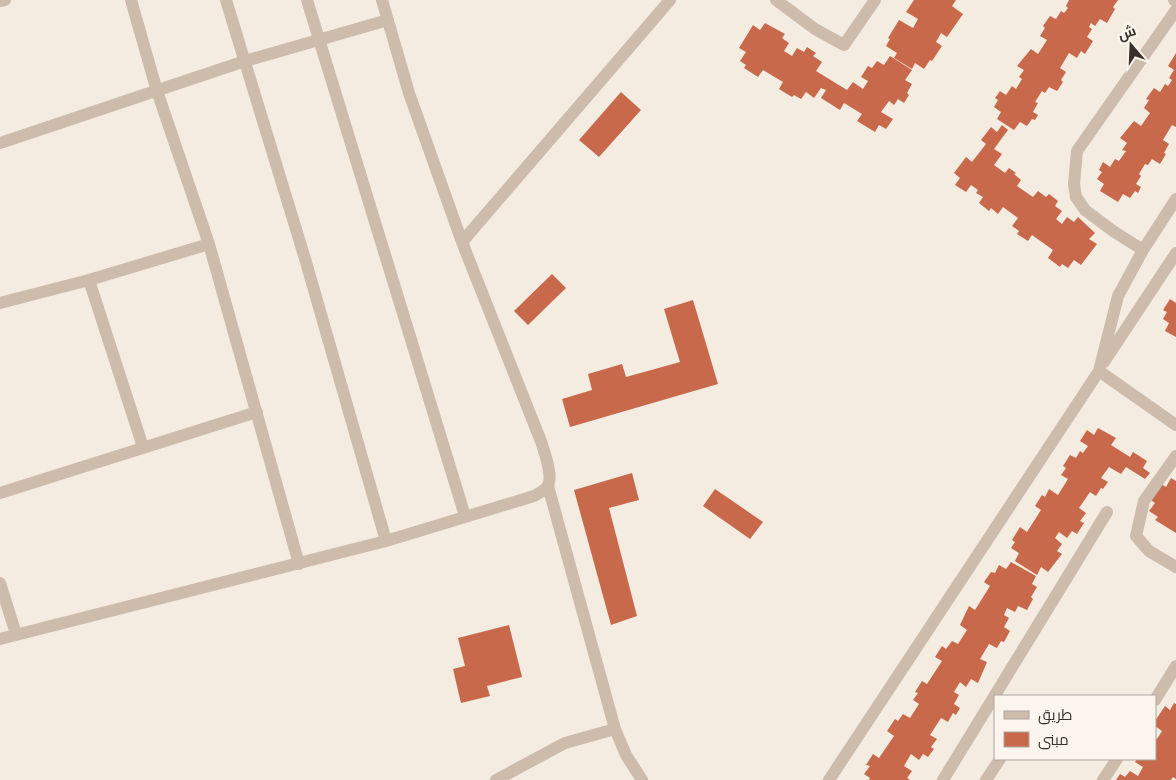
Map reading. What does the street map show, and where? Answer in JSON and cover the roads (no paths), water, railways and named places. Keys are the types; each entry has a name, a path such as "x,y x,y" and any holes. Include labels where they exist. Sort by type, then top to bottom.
{"street":[{"path":"0,2 5,0"},
{"path":"131,0 158,91 209,244 299,564"},
{"path":"226,0 306,262 386,541"},
{"path":"307,0 465,516"},
{"path":"0,640 16,634 386,541 534,496 545,490 548,486 550,482 548,466 542,444 462,242 409,93 382,0"},
{"path":"462,242 670,0"},
{"path":"776,0 815,30 844,45 875,0"},
{"path":"1143,250 1085,210 1076,197 1074,184 1077,151 1176,10"},
{"path":"0,143 245,61 388,20"},
{"path":"1099,371 1118,296 1143,250 1176,199"},
{"path":"0,303 89,280 209,244"},
{"path":"828,780 1176,253"},
{"path":"89,280 143,447"},
{"path":"1099,371 1176,425"},
{"path":"0,493 256,412"},
{"path":"1176,456 1144,502 1136,536 1149,551 1176,567"},
{"path":"548,486 615,729 626,755 642,780"},
{"path":"995,695 1107,512"},
{"path":"0,583 16,634"},
{"path":"1156,698 1176,666"},
{"path":"943,780 994,697"},
{"path":"496,780 515,777 565,743 615,729"},
{"path":"986,780 999,760"},
{"path":"1103,780 1116,760"}]}
